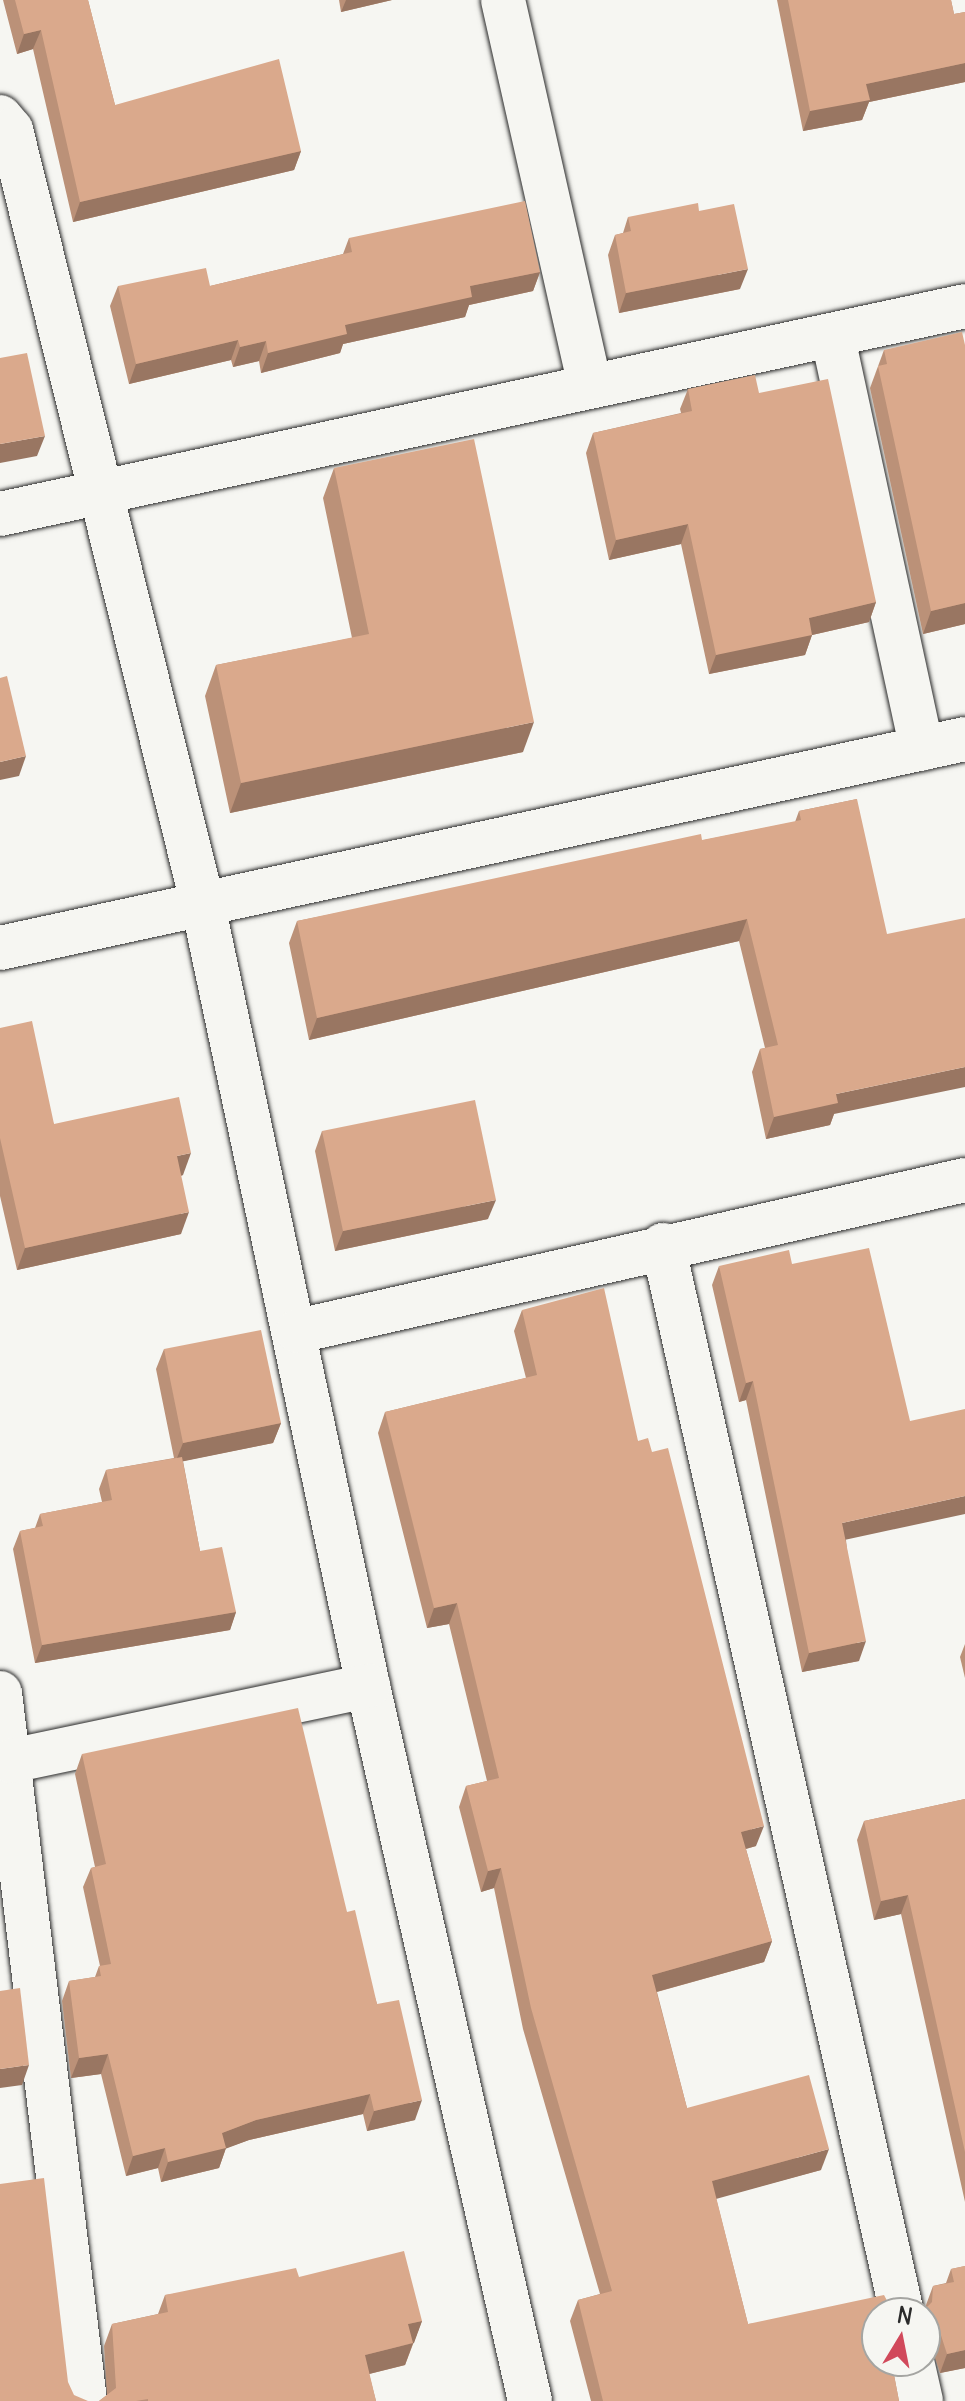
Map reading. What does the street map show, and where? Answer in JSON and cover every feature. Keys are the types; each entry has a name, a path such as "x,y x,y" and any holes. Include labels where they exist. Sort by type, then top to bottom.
{"street":[{"path":"503,0 590,386"},
{"path":"0,117 11,130 203,905 298,1331 368,1686 530,2401"},
{"path":"0,514 590,386 833,338 965,306"},
{"path":"833,338 922,748"},
{"path":"0,948 965,739"},
{"path":"298,1331 663,1245 965,1180"},
{"path":"663,1245 898,2297"},
{"path":"11,1761 368,1686"},
{"path":"0,1693 11,1761 85,2401"},
{"path":"916,2377 921,2401"}],"building":[{"path":"15,0 88,0 115,105 279,59 301,151 80,202 41,30 24,34"},
{"path":"788,0 951,0 954,14 965,12 965,63 866,84 870,100 810,111"},
{"path":"525,201 540,272 470,286 472,297 345,325 347,334 268,353 266,341 240,347 238,340 136,364 118,286 206,268 210,286 352,252 349,238"},
{"path":"698,203 699,211 734,204 748,269 626,293 615,235 631,231 628,217"},
{"path":"962,332 965,345 965,603 931,611 878,366 887,364 884,350"},
{"path":"27,353 45,436 0,444 0,358"},
{"path":"755,375 759,393 828,379 876,602 809,618 812,635 716,655 688,524 616,540 593,433 692,411 688,389"},
{"path":"474,439 534,722 241,783 216,665 369,634 334,468"},
{"path":"7,676 26,756 0,762 0,678"},
{"path":"857,799 887,934 965,918 965,1067 836,1094 838,1103 774,1117 760,1049 778,1045 747,919 317,1018 297,921 701,834 702,840 801,820 799,811"},
{"path":"32,1021 54,1124 179,1097 191,1153 177,1156 189,1212 25,1248 0,1138 0,1028"},
{"path":"475,1100 496,1200 343,1231 322,1131"},
{"path":"869,1248 910,1421 965,1409 965,1496 842,1523 866,1641 809,1653 753,1381 746,1383 719,1266 789,1250 792,1264"},
{"path":"604,1288 638,1441 648,1438 652,1452 668,1448 764,1826 741,1832 772,1941 652,1975 687,2108 809,2075 829,2149 712,2181 748,2324 861,2300 861,2377 894,2377 899,2401 603,2401 578,2300 612,2291 531,2008 501,1868 488,1871 466,1786 499,1778 457,1603 434,1608 385,1412 537,1375 522,1310"},
{"path":"261,1330 281,1423 183,1443 164,1349"},
{"path":"182,1457 200,1551 222,1547 236,1612 42,1645 20,1531 43,1526 40,1514 112,1500 106,1470"},
{"path":"298,1708 347,1912 355,1910 377,2004 399,2000 422,2100 374,2111 370,2094 256,2120 222,2133 226,2148 168,2162 165,2148 133,2156 108,2054 79,2058 69,1981 101,1976 99,1966 111,1964 91,1868 106,1864 82,1754"},
{"path":"965,1799 965,2152 908,1895 881,1901 864,1821"},
{"path":"20,1988 29,2065 0,2069 0,1991"},
{"path":"44,2178 68,2382 74,2395 88,2401 0,2401 0,2184"},
{"path":"404,2251 422,2321 408,2324 413,2343 365,2355 376,2401 99,2401 116,2388 112,2324 168,2312 165,2295 296,2268 299,2277"},
{"path":"965,2266 965,2350 947,2354 941,2335 941,2297 932,2297 933,2286 954,2282 951,2269"}]}
